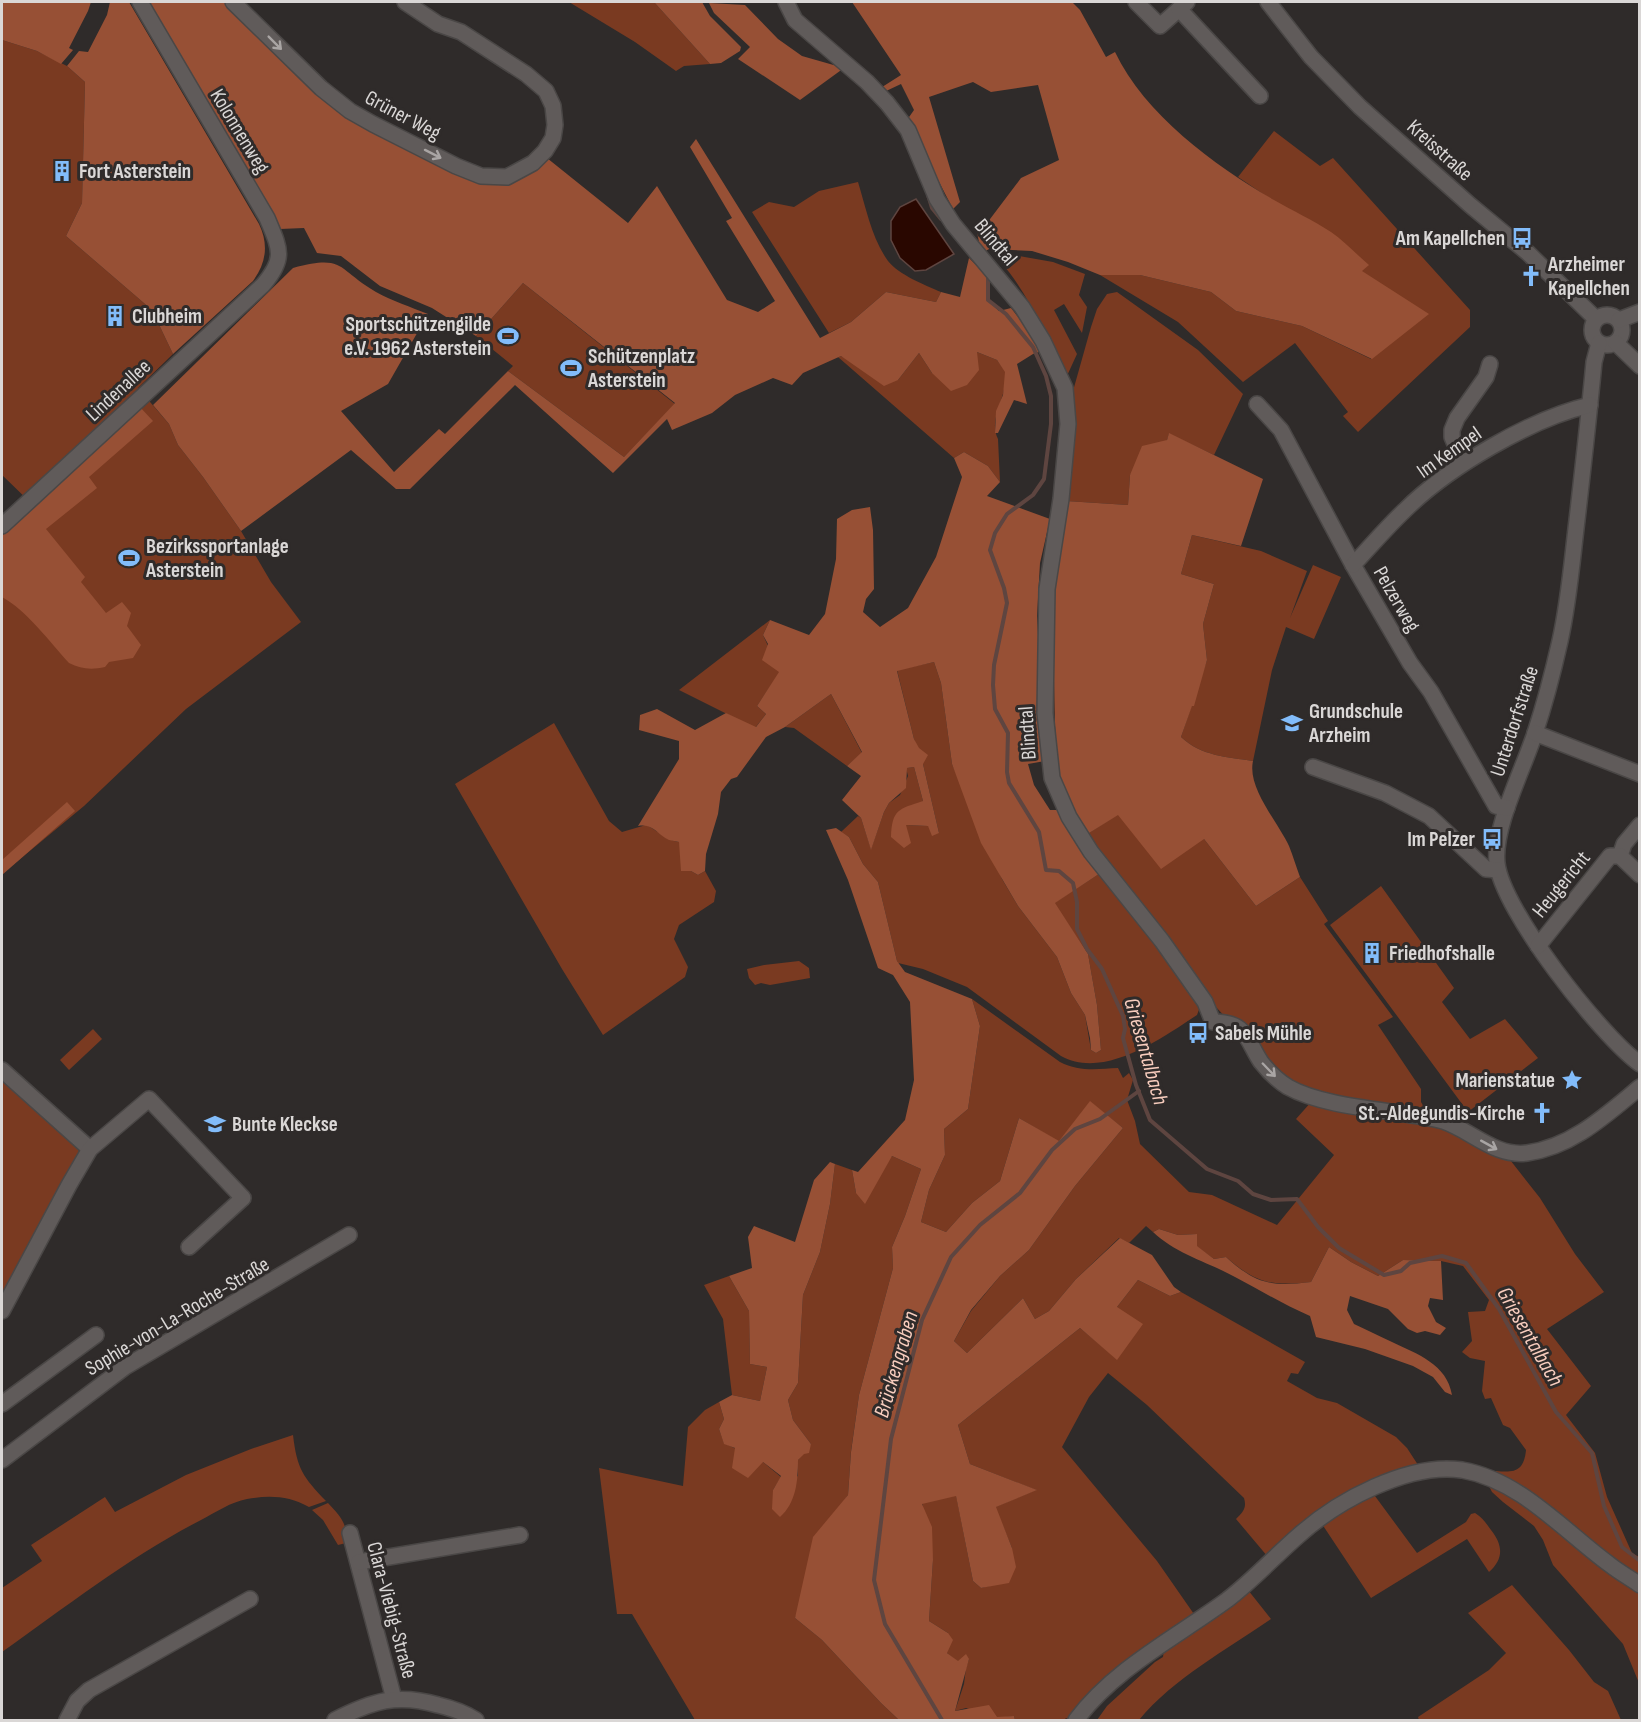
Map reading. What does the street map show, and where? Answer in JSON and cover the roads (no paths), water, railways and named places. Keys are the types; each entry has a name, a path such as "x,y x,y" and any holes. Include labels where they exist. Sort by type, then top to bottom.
{"street":[{"name":"Kolonnenweg","path":"140,2 267,218 278,243 279,257 275,271 263,285"},
{"name":"Grüner Weg","path":"233,2 321,88 350,111 456,166 481,176 507,177 533,163 545,151 553,138 555,114 546,91 526,74 461,32 438,24 407,3"},
{"name":"Blindtal","path":"786,2 795,20 867,82 908,130 937,199 953,224 1022,307 1043,341 1065,388 1068,424 1061,499 1047,589 1045,712 1052,778 1069,817 1091,852 1169,949 1205,1002 1213,1022 1240,1029 1266,1068 1280,1081 1298,1091 1322,1100 1441,1120 1509,1153 1536,1151 1574,1138 1640,1087"},
{"path":"1136,2 1160,26 1183,5 1260,96"},
{"name":"Kreisstraße","path":"1268,2 1311,57 1360,107 1470,205 1528,253 1596,319"},
{"name":"Lindenallee","path":"2,526 263,285"},
{"path":"1619,320 1640,312"},
{"path":"1610,315 1619,320 1622,332 1616,342 1607,345 1599,343 1594,338 1592,325 1600,316 1610,315"},
{"path":"1616,342 1640,366"},
{"name":"Unterdorfstraße","path":"1599,343 1594,362 1568,595 1558,648 1535,733 1507,808 1498,843 1497,861 1507,897 1538,946 1609,1035 1640,1064"},
{"path":"1463,463 1452,437 1452,430 1461,411 1486,377 1490,364"},
{"name":"Pelzerweg","path":"1257,404 1281,430 1353,565 1410,663 1431,692 1496,806 1507,808"},
{"name":"Im Kempel","path":"1353,565 1405,509 1463,463 1543,422 1572,409 1590,405"},
{"path":"1535,733 1640,774"},
{"path":"1313,768 1385,792 1429,816 1486,869 1498,870"},
{"name":"Heugericht","path":"1620,856 1624,844 1640,825"},
{"name":"Heugericht","path":"1538,946 1610,856 1620,856 1640,875"},
{"path":"2,1070 90,1149"},
{"path":"2,1311 90,1149 149,1099 243,1198 189,1247"},
{"name":"Sophie-von-La-Roche-Straße","path":"2,1460 125,1367 349,1235"},
{"path":"2,1404 96,1335"},
{"path":"1076,1720 1095,1697 1116,1678 1248,1584 1315,1522 1363,1492 1415,1473 1441,1469 1462,1470 1500,1483 1535,1505 1609,1564 1640,1585"},
{"name":"Clara-Viebig-Straße","path":"350,1533 394,1699"},
{"path":"359,1562 520,1535"},
{"path":"67,1720 77,1701 89,1690 250,1599"},
{"path":"336,1720 369,1704 394,1699 426,1701 454,1709 477,1720"}],"waterway":[{"name":"Griesentalbach","path":"928,195 932,208 941,219"},
{"name":"Griesentalbach","path":"988,275 988,300 1006,314 1033,347 1046,376 1051,396 1051,424 1044,479 1033,495 1007,514 995,533 990,550 1007,603 994,665 993,685 995,709 1008,733 1009,783 1039,832 1046,870 1059,871 1073,883 1077,902 1077,929 1087,949 1102,969 1123,1016 1125,1029 1123,1038 1136,1085 1150,1120 1207,1169 1238,1181 1253,1194 1271,1200 1297,1199 1318,1227 1339,1248 1384,1275 1401,1271 1410,1263 1442,1256 1466,1263 1499,1309 1556,1412 1592,1453 1604,1506 1622,1547 1640,1561"},
{"name":"Brückengraben","path":"942,1720 885,1624 874,1580 891,1439 922,1320 951,1257 980,1225 1020,1193 1052,1150 1075,1129 1100,1119 1139,1091"}],"place":[{"name":"Fort Asterstein","path":"62,171"},
{"name":"Am Kapellchen","path":"1522,238"},
{"name":"Arzheimer Kapellchen","path":"1531,276"},
{"name":"Clubheim","path":"115,316"},
{"name":"Sportschützengilde e.V. 1962 Asterstein","path":"508,336"},
{"name":"Schützenplatz Asterstein","path":"571,368"},
{"name":"Bezirkssportanlage Asterstein","path":"129,558"},
{"name":"Grundschule Arzheim","path":"1292,723"},
{"name":"Im Pelzer","path":"1492,839"},
{"name":"Friedhofshalle","path":"1372,953"},
{"name":"Sabels Mühle","path":"1198,1033"},
{"name":"Marienstatue","path":"1572,1080"},
{"name":"St.-Aldegundis-Kirche","path":"1542,1113"},
{"name":"Bunte Kleckse","path":"215,1124"}]}
